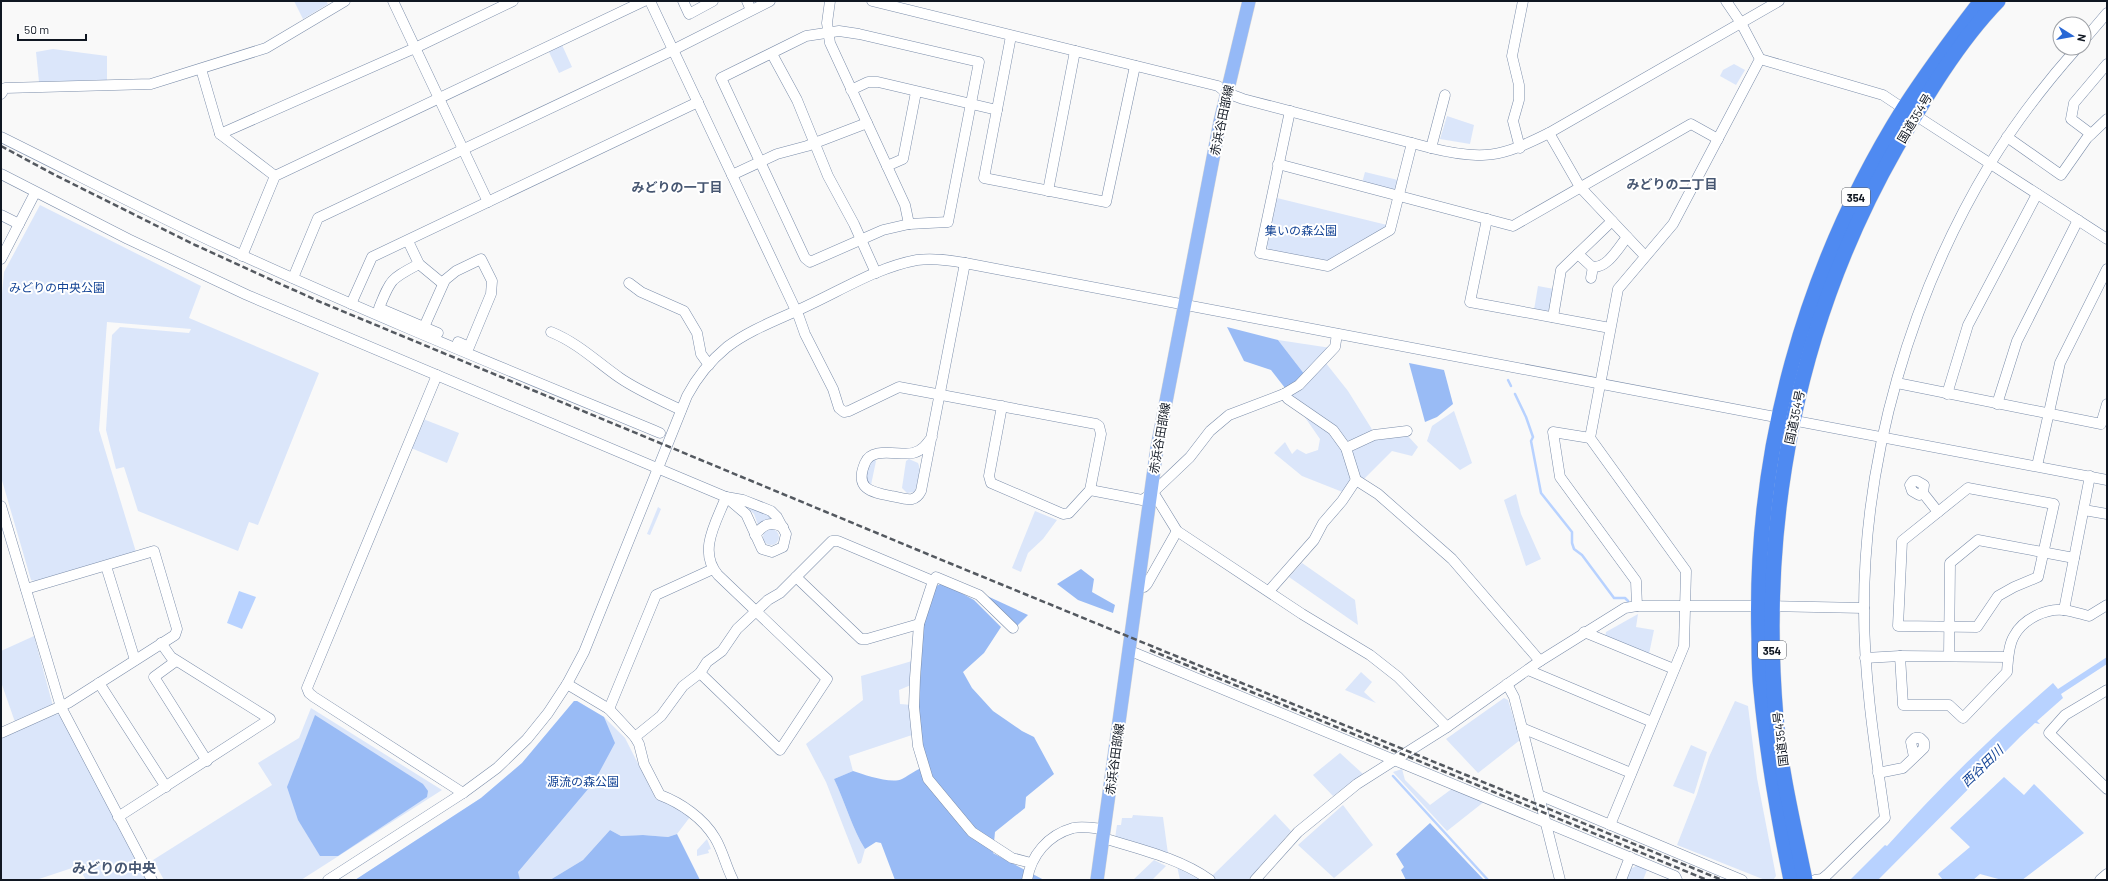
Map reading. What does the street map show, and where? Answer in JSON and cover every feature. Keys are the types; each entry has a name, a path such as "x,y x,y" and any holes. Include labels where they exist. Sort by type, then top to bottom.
{"highway":[{"name":"国道354号","path":"1791,880 1777,814 1760,688 1765,606 1775,532 1786,418 1852,235 1875,184 1909,112 1942,52 1981,1"},
{"name":"国道354号","path":"1909,112 1998,1"},
{"name":"国道354号","path":"1765,606 1772,657 1776,719 1782,764 1805,880"}],"main road":[{"name":"赤浜谷田部線","path":"1097,880 1151,494 1184,304 1227,93 1249,1"}],"street":[{"path":"1,94 5,88 151,84 266,48 345,1"},
{"path":"392,1 488,202"},
{"path":"220,134 415,48 513,1"},
{"path":"242,256 275,176 644,1"},
{"path":"650,1 796,311 805,334 833,389 839,408 844,412 849,411 899,387 940,394 1096,424 1099,426 1101,434 1090,490 1068,513 1063,514 991,483 989,476 1002,406"},
{"path":"683,1 689,14 713,1"},
{"path":"293,278 318,218 673,50 749,6 770,1"},
{"path":"830,1 828,32 835,54 906,205 909,224"},
{"path":"872,1 1218,86 1227,93 1243,99 1454,154 1480,156 1494,156 1520,148 1549,133 1779,1"},
{"path":"1520,148 1512,121 1519,100 1519,85 1512,56 1522,1"},
{"path":"1726,1 1760,59 1882,96 2107,239"},
{"path":"2092,31 2107,13"},
{"path":"840,31 859,34 979,62 948,222 909,224 882,230 861,238 810,262 807,261 721,78 772,54 806,36 840,31"},
{"path":"1011,36 984,178 1106,202 1135,66"},
{"path":"1048,191 1074,51"},
{"path":"772,54 797,100 828,176 861,238 876,273"},
{"path":"1815,880 1822,879 1828,874 1885,818 1868,708 1864,608 1869,527 1882,437 1913,328 1948,244 1989,164 2051,78 2070,56"},
{"path":"1590,438 1618,289 1673,224 1760,59"},
{"path":"2091,134 2071,119 2074,103 2107,64"},
{"path":"201,69 220,134 275,176"},
{"path":"852,90 872,82 997,110"},
{"path":"888,166 903,159 916,92"},
{"path":"1431,148 1445,95"},
{"path":"351,304 372,257 698,102"},
{"path":"1290,111 1260,253 1328,266 1390,230 1412,143"},
{"path":"2007,137 2062,175 2091,134 2107,119"},
{"path":"732,174 777,154 867,123"},
{"path":"1278,164 1513,226 1691,124 1718,139"},
{"path":"1549,133 1580,187 1645,256"},
{"path":"1,137 242,256 351,304 660,433"},
{"path":"1,174 35,193 247,295 726,497 743,500 771,511 777,517 786,534 785,544 777,551 772,552 762,549 746,514 726,497"},
{"path":"1,259 35,193"},
{"path":"1948,394 1968,325 2037,194"},
{"path":"1,214 19,224"},
{"path":"1486,219 1470,302 1610,328"},
{"path":"1997,404 2017,341 2078,220"},
{"path":"1553,317 1561,270 1612,221"},
{"path":"1593,267 1606,262 1627,237"},
{"path":"408,241 419,264 442,283"},
{"path":"1578,254 1593,267"},
{"path":"419,264 401,274 389,284 379,308 469,347 492,294 492,281 481,259 452,274 442,283 424,327"},
{"path":"328,880 463,793 498,768 527,739 548,713 568,684 584,652 681,410 696,380 708,365 741,338 876,273 918,260 937,259 965,262 2107,480"},
{"path":"932,437 922,449 914,453 872,455 865,462 862,473 862,480 866,488 873,492 913,499 921,491 932,437 965,262"},
{"path":"1591,278 1593,267"},
{"path":"2036,466 2060,364 2107,269"},
{"path":"630,283 642,292 684,311 697,334 701,354 708,365"},
{"path":"550,332 565,338 584,349 620,378 681,410"},
{"path":"1090,490 1142,500 1151,494 1190,457 1210,431 1229,415 1284,394 1299,385 1335,347 1337,334"},
{"path":"437,375 307,688 309,693 314,697 463,793"},
{"path":"1897,384 2104,425 2107,404"},
{"path":"1284,394 1288,399 1333,430 1346,448 1356,480 1378,494 1452,559 1540,662"},
{"path":"1346,448 1374,435 1407,431"},
{"path":"1610,825 1684,646 1686,571 1590,438 1553,432 1560,477 1636,581 1637,606"},
{"path":"914,453 919,457 926,468"},
{"path":"2064,610 2090,476"},
{"path":"1269,591 1314,540 1323,524 1342,501 1356,480"},
{"path":"1968,488 2054,504 2043,551 2038,577 2014,587 1998,596 1978,627 1898,626 1902,541 1968,488"},
{"path":"1923,493 1938,512"},
{"path":"1151,494 1177,531 1302,614 1359,648 1389,669 1447,727"},
{"path":"700,673 780,750 827,679 713,569 708,556 709,545 726,497"},
{"path":"1,506 61,707 152,880"},
{"path":"2084,510 2107,514"},
{"path":"755,535 762,526 769,524 776,524 783,527"},
{"path":"1137,586 1144,587 1148,584 1177,531"},
{"path":"636,736 661,716 683,686 700,673 707,662 722,651 737,630 768,600 780,593 828,543 834,540 933,581"},
{"path":"1949,656 1950,563 1978,540 2074,558"},
{"path":"1,733 61,707 175,635 177,630 154,551 26,589"},
{"path":"106,566 135,660"},
{"path":"609,709 656,595 713,569"},
{"path":"796,577 861,639 867,639 919,624"},
{"path":"1013,628 980,595 938,577 933,581 919,624 916,646 914,707 918,746 928,779 972,832 1012,858 1031,864"},
{"path":"1900,656 1903,705 1948,705 1963,718 2007,672 2008,657 2014,636 2029,619 2045,612 2064,610 2089,616 2107,605"},
{"path":"1258,879 1285,845 1325,809 1357,784 1447,727 1584,632 1625,608 1637,606 1765,606 1864,608"},
{"path":"1584,632 1674,669"},
{"path":"118,817 270,719 170,657 161,644"},
{"path":"1128,650 1630,857 1675,876 1677,880"},
{"path":"1865,658 1900,656 2008,657"},
{"path":"176,660 154,676 207,761"},
{"path":"1528,670 1652,722"},
{"path":"99,683 166,787"},
{"path":"568,684 609,709 636,736 644,764 660,795 679,802 708,828 715,838 733,880"},
{"path":"1507,684 1514,697 1560,880"},
{"path":"2107,690 2065,714 2049,733 2107,789"},
{"path":"1522,728 1631,773"},
{"path":"1878,773 1903,768 1914,757"},
{"path":"1539,796 1742,880"},
{"path":"1027,880 1031,864 1045,844 1064,832 1074,828 1104,834 1170,859 1190,867 1210,880"},
{"path":"1621,880 1630,857"},
{"path":"2100,880 2107,874"}],"green space":[{"path":"294,1 326,1 328,4 303,19"},
{"path":"562,45 572,67 559,73 549,52"},
{"path":"53,49 107,56 107,80 39,82 36,52"},
{"path":"1734,64 1745,70 1736,85 1720,76 1723,70"},
{"path":"1447,116 1474,125 1470,144 1440,139"},
{"path":"1365,172 1398,180 1396,189 1392,191 1362,183"},
{"name":"集いの森公園","path":"1277,198 1387,225 1386,228 1328,261 1269,250 1267,246"},
{"name":"みどりの中央公園","path":"40,205 201,286 189,318 319,373 258,525 249,522 238,551 138,511 124,467 116,469 106,430 112,335 120,327 189,333 191,329 107,322 99,430 136,552 35,581 31,580 1,477 1,305 4,272"},
{"path":"1538,286 1554,289 1550,309 1546,312 1534,310"},
{"path":"1227,327 1278,340 1305,375 1296,384 1285,388 1271,370 1244,361"},
{"path":"1278,340 1331,348 1305,375"},
{"path":"1325,362 1348,391 1373,431 1354,440 1347,441 1290,396"},
{"path":"1409,363 1444,370 1453,404 1437,417 1425,422"},
{"path":"1454,411 1472,463 1460,470 1427,441 1432,426"},
{"path":"1302,413 1330,433 1341,447 1352,481 1345,493 1302,476 1274,453 1285,442 1292,454 1297,449 1306,454 1318,450 1320,439"},
{"path":"423,419 459,433 447,463 411,448"},
{"path":"1407,435 1418,447 1412,456 1392,451 1363,480 1359,477 1352,451 1379,438"},
{"path":"874,459 876,461 871,485 868,482 866,472"},
{"path":"909,459 918,463 920,474 919,481 914,492 907,493 902,488 906,461"},
{"path":"1516,494 1521,514 1541,559 1526,566 1504,500"},
{"path":"746,506 764,511 773,519 763,521 758,525 754,514"},
{"path":"658,507 661,509 650,535 647,534"},
{"path":"1035,511 1057,520 1043,539 1028,553 1021,572 1012,568"},
{"path":"768,529 774,529 779,534 777,543 774,545 768,545 763,540 763,534"},
{"path":"1302,563 1355,600 1358,625 1289,577"},
{"path":"1081,569 1094,579 1092,592 1115,605 1113,613 1078,600 1057,584"},
{"path":"943,583 974,600 1001,627 984,653 963,672 972,688 993,711 1022,731 1034,737 1054,774 1026,797 1025,808 995,832 993,853 1044,880 895,880 881,843 876,842 865,849 856,832 834,779 853,771 878,778 897,780 902,779 927,766 918,719 923,624 936,586"},
{"path":"985,595 1028,615 1017,626"},
{"path":"1638,614 1636,627 1654,630 1649,654 1605,637 1606,632"},
{"path":"34,636 53,706 15,722 1,682 1,651"},
{"path":"912,661 911,685 899,690 900,704 912,705 915,734 849,756 853,771 834,779 856,832 865,849 861,863 858,864 826,782 806,744 863,700 861,676"},
{"path":"1361,672 1372,682 1364,692 1376,703 1345,690"},
{"path":"1504,698 1508,700 1520,740 1478,773 1446,739"},
{"name":"源流の森公園","path":"574,701 577,701 604,717 625,738 656,799 677,807 690,817 677,834 668,837 643,835 621,836 610,830 583,860 550,880 355,880 481,798 522,763"},
{"name":"源流の森公園","path":"574,701 577,701 604,717 615,743 594,782 518,872 520,880 355,880 481,798 522,763"},
{"path":"1735,701 1748,706 1757,778 1776,876 1773,880 1765,880 1677,845 1697,794 1709,757"},
{"path":"311,708 442,790 301,880 164,880 153,860 272,785 258,763 299,738"},
{"path":"56,714 60,715 148,880 86,880 78,866 36,880 1,880 1,738"},
{"path":"315,715 423,784 428,791 427,797 338,856 320,856 298,820 287,787"},
{"path":"1691,745 1707,752 1694,794 1673,786"},
{"path":"1340,753 1363,774 1333,796 1313,775"},
{"path":"1402,769 1405,780 1430,805 1453,788 1485,801 1447,831 1393,772"},
{"path":"1343,805 1373,845 1334,878 1298,845"},
{"path":"1275,814 1291,831 1248,880 1215,880 1211,877"},
{"path":"1133,815 1163,817 1168,854 1115,838 1117,825 1121,825 1122,818 1132,818"},
{"path":"1430,823 1484,880 1406,880 1401,870 1404,867 1396,854"},
{"path":"610,830 621,836 643,835 668,837 677,834 700,880 550,880 583,860"},
{"path":"707,839 711,849 708,850 709,853 697,856 697,850"},
{"path":"1154,860 1166,866 1152,880 1133,880"},
{"path":"1638,865 1647,870 1643,880 1626,880 1630,869"},
{"path":"1177,866 1203,880 1180,880"}],"water":[{"path":"239,591 256,597 242,629 227,623"},
{"name":"西谷田川","path":"2107,657 2107,664 2061,694 2063,698 2037,721 2040,724 2035,723 2020,737 1878,880 1850,880 1885,845 1887,846 1967,762 2053,683 2058,689"},
{"path":"2004,777 2024,795 2034,784 2084,833 2022,880 2002,880 1980,874 1973,880 1943,880 1938,874 1970,847 1950,828"}],"waterway":[{"path":"1508,380 1511,386"},
{"path":"1515,394 1526,417 1533,437 1531,441 1541,493 1572,532 1572,543 1574,549 1582,555 1614,598 1625,598 1628,601"},
{"path":"1393,776 1488,880"}],"railway":[{"path":"1,146 55,175 195,245 318,301 937,558 1722,880"},
{"path":"1150,650 1707,880"}],"district":[{"name":"みどりの二丁目","path":"1672,184"},
{"name":"みどりの一丁目","path":"677,187"},
{"name":"みどりの中央","path":"114,867"}]}
